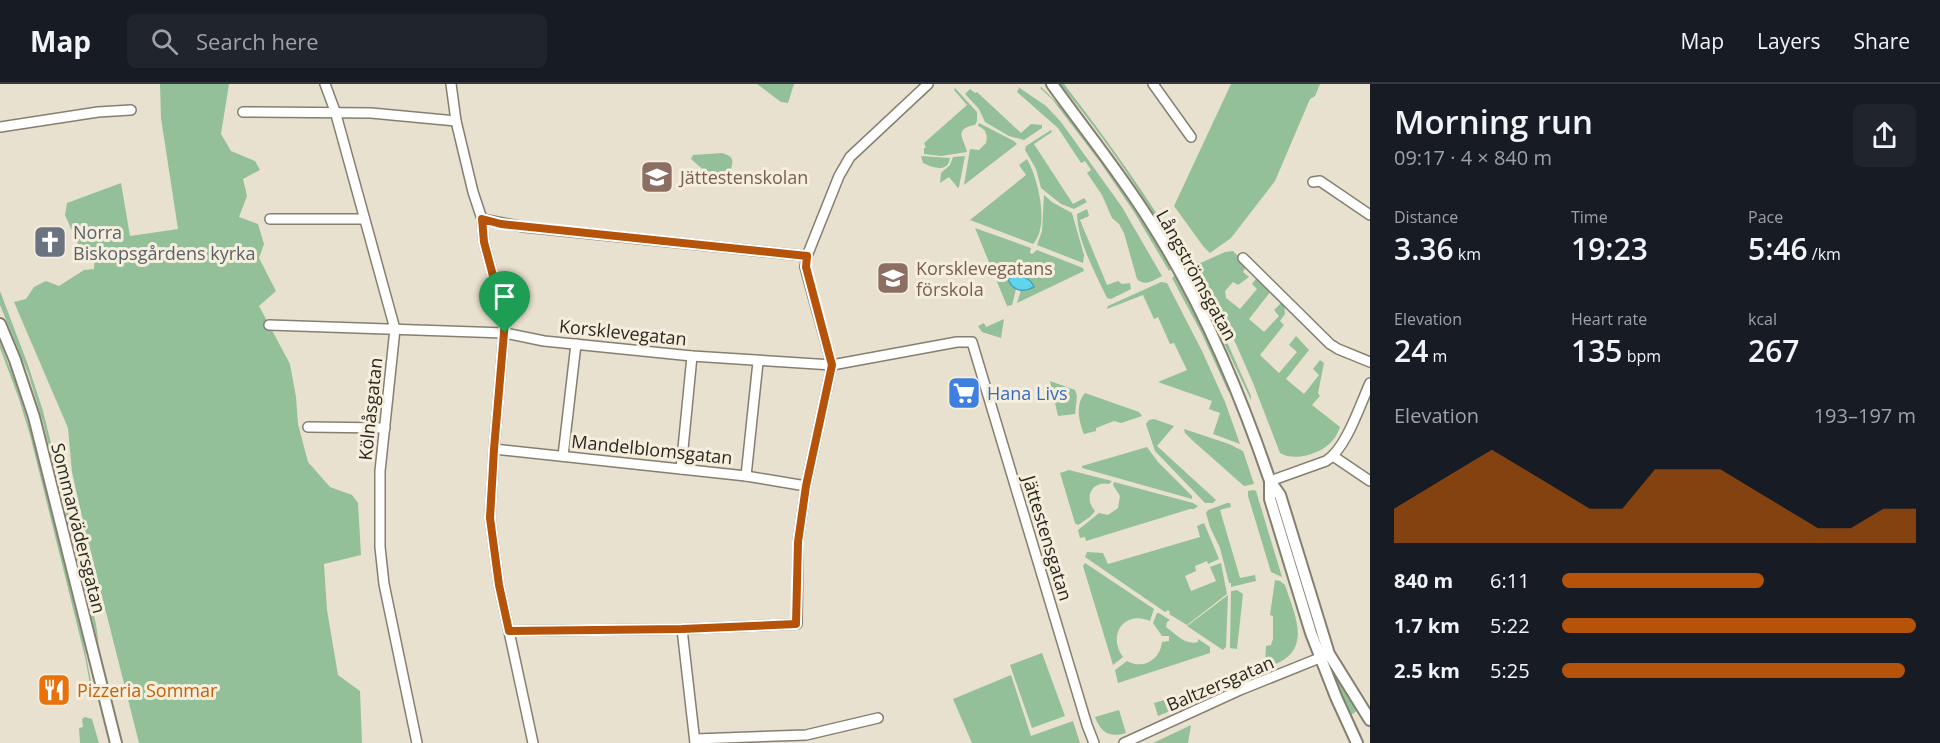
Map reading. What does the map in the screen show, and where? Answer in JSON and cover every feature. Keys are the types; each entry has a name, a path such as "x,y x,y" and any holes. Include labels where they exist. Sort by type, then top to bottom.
{"street":[{"name":"Kölnåsgatan","path":"325,84 335,111 395,329 379,493 380,551 384,584 417,743"},
{"path":"451,84 456,121 482,219 484,242 505,321 490,518 499,585 533,743"},
{"path":"509,631 682,629 796,624 798,542 806,486 832,365 806,267 807,256 839,176 850,157 928,84"},
{"name":"Långströmsgatan","path":"1046,84 1065,102"},
{"name":"Långströmsgatan","path":"1052,84 1118,173 1150,221 1184,278 1229,369 1270,481 1280,495 1325,656 1356,743"},
{"path":"1153,84 1191,137"},
{"path":"0,127 98,112 130,110"},
{"path":"243,112 335,111 456,121"},
{"path":"1313,182 1320,181 1370,215"},
{"path":"270,219 364,219"},
{"path":"482,219 501,224 807,256"},
{"path":"1243,258 1330,344 1370,362"},
{"name":"Sommarvädersgatan","path":"0,324 34,417 116,743"},
{"name":"Korsklevegatan","path":"269,325 505,333 576,344 692,356 832,365 957,342 972,342"},
{"name":"Jättestensgatan","path":"972,342 1083,714 1094,743"},
{"path":"563,456 576,344"},
{"path":"681,469 692,356"},
{"path":"746,476 758,362"},
{"path":"1270,481 1326,461 1333,456 1347,434 1370,383"},
{"path":"309,427 385,428"},
{"name":"Mandelblomsgatan","path":"494,449 746,476 806,486"},
{"path":"1333,456 1370,481"},
{"path":"682,629 695,741 806,735 878,718"},
{"name":"Långströmsgatan","path":"1325,656 1370,720"},
{"name":"Baltzersgatan","path":"1124,743 1240,690 1325,656"}],"green space":[{"path":"160,84 229,84 221,134 231,151 255,161 260,170 243,179 247,196 239,217 258,224 264,244 259,258 276,291 259,306 290,364 298,424 308,462 330,487 352,495 358,503 361,555 324,564 327,610 338,675 360,691 362,743 139,743 82,517 72,472 68,428 14,302 26,299 34,287 46,281 59,286 84,270 94,269 95,255 92,250 81,251 65,215 67,203 121,183 130,236 178,229 161,118"},
{"path":"757,84 794,84 788,103 781,102"},
{"path":"1014,84 1046,106 1061,122 1122,207 1162,276 1146,283 1137,279 1124,233 1112,218 1102,195 1087,173 1091,170 1085,161 1081,163 1058,128 1017,92 1019,88"},
{"path":"1060,84 1064,84 1128,171 1186,262 1184,264 1126,171"},
{"path":"1231,84 1320,84 1315,96 1310,99 1275,181 1231,238 1210,253 1174,206"},
{"path":"1041,87 1066,114 1119,185 1164,256 1171,269 1169,271 1134,212 1100,162"},
{"path":"955,88 977,112 975,125 962,132 967,152 941,156 924,154 924,148 926,148 924,143 967,105 954,90"},
{"path":"970,89 977,92 1021,133 1031,124 1042,125 1042,128 1024,140 1009,136 985,122 979,109 965,94"},
{"path":"979,123 1017,144 964,185 970,149 979,150 986,143 986,133 978,126"},
{"path":"1051,130 1052,132 1034,144 1073,204 1084,198 1087,202 1074,209 1061,204 1041,188 1036,169 1025,150 1026,146"},
{"path":"722,153 728,155 732,161 731,182 716,181 691,159 693,155"},
{"path":"921,156 950,158 946,166 940,168 923,163"},
{"path":"965,156 959,187 949,177 940,183 941,173 950,165 953,157"},
{"path":"1027,159 1038,189 1041,214 1041,226 1033,244 970,220 1026,175 1019,165"},
{"path":"1044,195 1072,213 1084,255 1083,263 1037,245 1042,231"},
{"path":"1087,209 1089,216 1080,220 1107,285 1118,281 1122,284 1130,283 1131,289 1111,299 1107,298 1080,236 1077,214"},
{"path":"975,228 1031,248 1030,253 1032,254 1037,250 1083,268 1084,271 1017,303 1021,290 1034,287 1016,289 1012,305 1007,306"},
{"path":"1233,251 1247,265 1243,272 1249,277 1238,285 1233,282 1225,291 1226,298 1240,309 1257,289 1252,284 1258,276 1271,291 1249,319 1264,332 1279,316 1274,310 1284,300 1285,314 1280,321 1284,325 1260,355 1279,373 1297,352 1289,345 1296,336 1309,350 1286,379 1304,394 1319,375 1313,369 1320,360 1324,363 1318,393 1320,396 1312,405 1340,427 1333,440 1315,453 1293,457 1280,453 1236,344 1196,265 1225,252"},
{"path":"1191,269 1223,333 1251,400 1187,271"},
{"path":"1174,276 1209,340 1230,391 1172,278"},
{"path":"1161,282 1167,283 1202,351 1225,402 1240,444 1213,434 1220,413 1209,409 1212,401 1158,382 1187,370 1174,343 1170,344 1158,317 1154,319 1143,295 1107,309 1108,306"},
{"path":"0,291 43,411 96,624 99,646 43,422 28,373 0,305"},
{"path":"1004,319 1001,338 982,332 978,326 984,323 986,327"},
{"path":"0,343 32,435 83,640 91,689 30,435"},
{"path":"1050,381 1075,390 1077,396 1075,414 1058,416"},
{"path":"1085,393 1139,412 1142,416 1121,423 1114,421 1096,428 1096,431 1084,434 1079,419 1079,408"},
{"path":"1154,419 1174,426 1157,446 1216,500 1213,503 1205,503 1155,451 1146,424 1149,420"},
{"path":"1184,429 1243,451 1254,484 1244,486 1192,440"},
{"path":"1147,447 1158,462 1192,496 1192,499 1082,468 1082,466"},
{"path":"1069,470 1112,481 1109,484 1103,483 1094,487 1090,501 1095,511 1078,525 1075,523 1060,473"},
{"path":"1114,482 1198,506 1086,541 1085,537 1080,538 1078,530 1099,513 1108,515 1118,508 1120,496 1113,485"},
{"path":"1254,490 1282,577 1271,572 1248,496 1248,491"},
{"path":"1230,503 1231,507 1220,510 1240,578 1255,575 1256,581 1231,587 1220,548 1206,513 1208,510"},
{"path":"1204,523 1219,559 1195,566 1196,571 1185,576 1191,591 1216,581 1210,567 1221,563 1227,594 1187,625 1169,614 1168,610 1165,612 1085,557 1087,552 1103,553 1108,564 1200,537 1197,526"},
{"path":"1085,563 1154,609 1150,621 1141,618 1133,619 1121,627 1117,641 1118,649 1123,657 1113,665 1083,566"},
{"path":"1275,580 1285,585 1298,632 1297,642 1292,652 1284,660 1270,666 1265,663 1266,646 1271,645 1273,639 1273,616 1270,615"},
{"path":"1237,590 1243,594 1237,649 1230,648 1230,644 1231,591"},
{"path":"1228,595 1226,647 1223,650 1187,626"},
{"path":"1157,613 1170,620 1166,627 1177,636 1194,643 1198,642 1198,639 1210,647 1210,653 1118,683 1115,670 1127,661 1133,664 1150,662 1158,654 1162,642 1169,641 1169,636 1162,636 1153,623"},
{"path":"1042,653 1065,716 1032,728 1010,665"},
{"path":"1011,675 1031,736 1073,721 1080,743 972,743 953,699"},
{"path":"1337,677 1358,710 1351,715 1333,679"},
{"path":"1178,696 1182,706 1158,716 1154,703"},
{"path":"1119,710 1126,733 1115,735 1107,733 1100,727 1095,717"},
{"path":"85,717 92,719 99,743 80,743 79,728 83,727 82,719"},
{"path":"1191,725 1188,743 1153,743 1189,726"}],"water":[{"path":"1014,276 1026,278 1034,287 1022,290 1015,288 1008,279"}],"place":[{"name":"Jättestenskolan","path":"657,177"},
{"name":"Norra Biskopsgårdens kyrka","path":"50,242"},
{"name":"Korsklevegatans förskola","path":"893,278"},
{"name":"Hana Livs","path":"964,393"},
{"name":"Pizzeria Sommar","path":"54,690"}],"route":[{"path":"482,219 501,224 807,256 806,267 832,365 806,486 798,542 798,617 796,624 682,629 509,631 499,585 490,518 505,333 505,321 484,242 482,219"}]}
